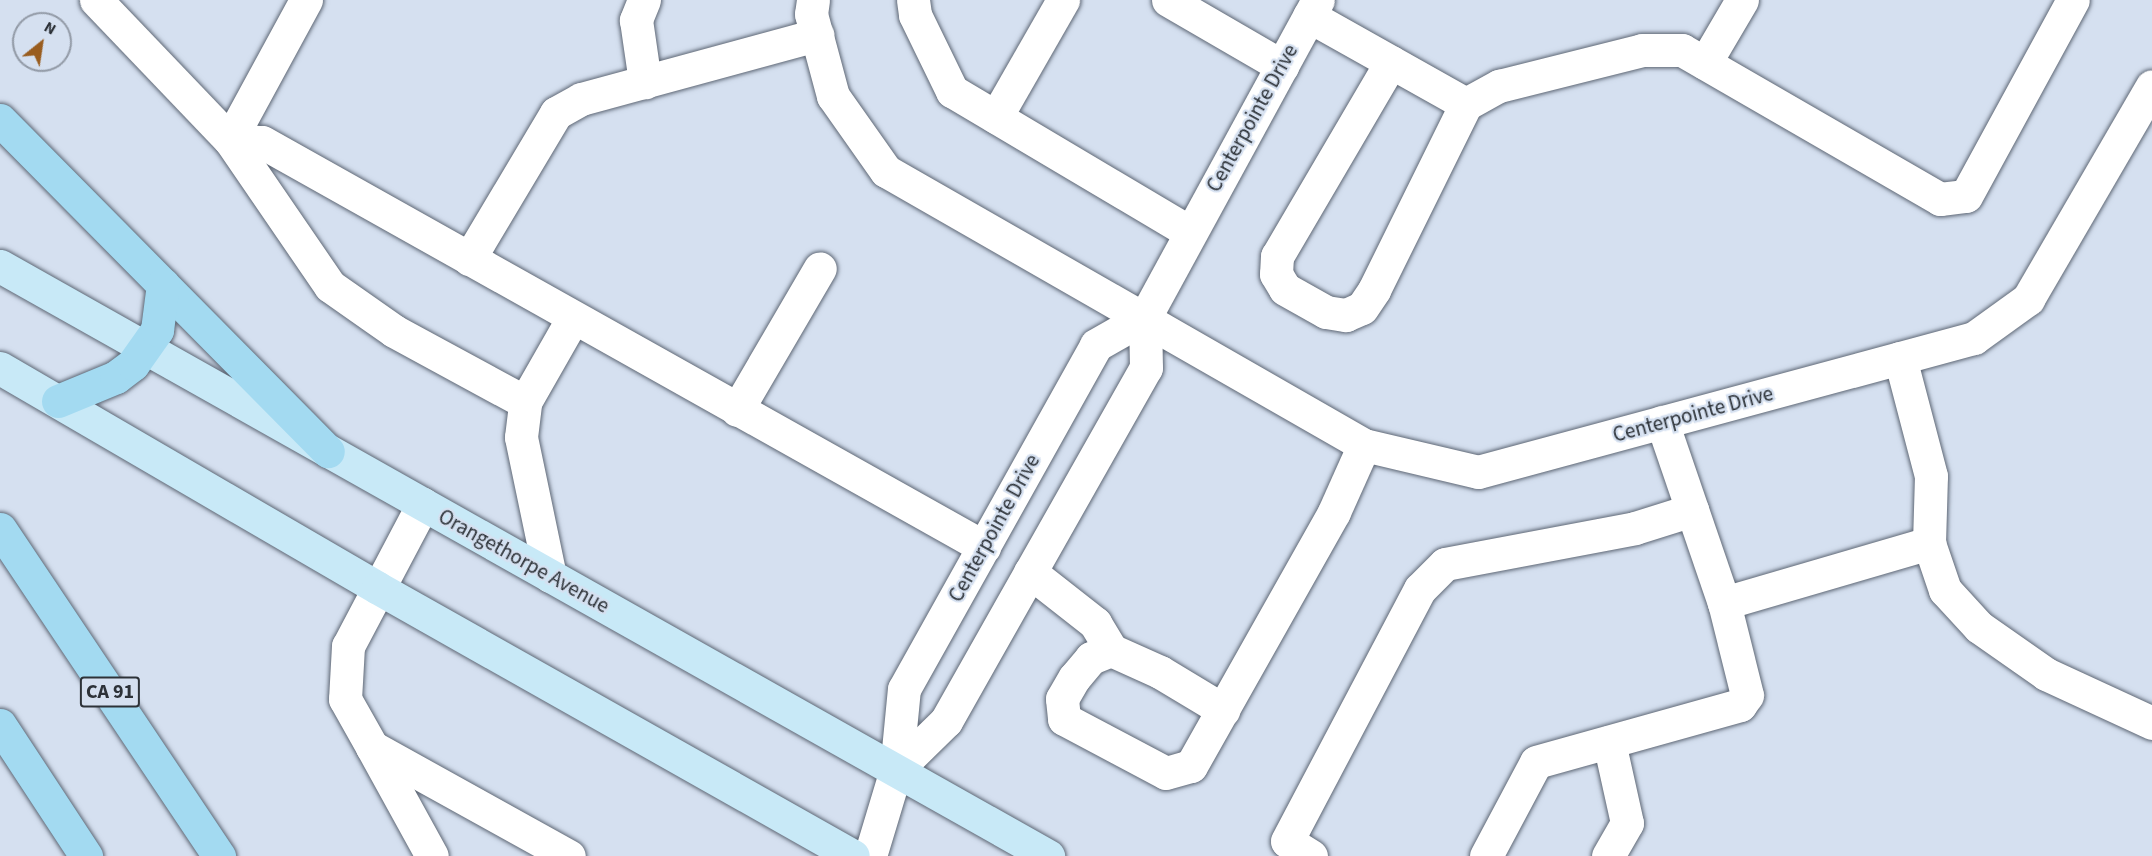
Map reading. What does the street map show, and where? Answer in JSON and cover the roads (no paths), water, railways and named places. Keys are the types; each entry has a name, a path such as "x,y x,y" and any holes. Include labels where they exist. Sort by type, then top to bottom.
{"highway":[{"path":"0,120 328,451"},
{"path":"58,401 116,377 146,349 162,312 163,284"},
{"name":"CA 91","path":"0,529 219,856"},
{"path":"0,725 86,856"}],"main road":[{"name":"Orangethorpe Avenue","path":"0,266 1048,856"},
{"path":"0,368 378,588 853,856"}],"street":[{"path":"96,0 230,140 330,286 394,331 525,402"},
{"path":"230,140 306,0"},
{"name":"Centerpointe Drive","path":"813,0 811,14 832,96 886,171 1364,445 1478,472 1974,338 2028,299 2151,94"},
{"path":"913,0 915,15 952,91 1189,232"},
{"path":"996,117 1064,0"},
{"path":"1705,63 1742,0"},
{"path":"1391,62 1277,256 1276,274 1285,289 1326,312 1346,315 1362,308 1466,104 1499,86 1642,50 1682,50 1940,199 1966,196 2073,0"},
{"path":"1172,1 1282,66"},
{"path":"639,2 636,20 645,82"},
{"path":"1314,8 1391,62 1466,104"},
{"name":"Centerpointe Drive","path":"896,770 946,721 1146,368 1144,317 1314,8"},
{"path":"469,259 556,113 581,99 817,35"},
{"path":"230,140 262,142 736,410 984,547"},
{"path":"736,410 820,268"},
{"name":"Centerpointe Drive","path":"870,856 896,770 904,689 1096,345 1144,317"},
{"path":"550,576 521,437 525,402 573,318"},
{"path":"1900,358 1931,476 1929,543 1944,590 1979,627 2046,674 2152,723"},
{"path":"1486,856 1536,762 1740,705 1747,695 1724,603 1662,422"},
{"path":"1111,650 1091,658 1062,699 1064,718 1166,773 1175,773 1191,766 1334,512 1364,445"},
{"path":"423,504 348,646 345,699 432,856"},
{"path":"1311,856 1287,842 1420,589 1446,564 1635,528 1692,510"},
{"path":"1724,603 1929,543"},
{"path":"1030,572 1095,623 1111,650 1160,672 1223,710"},
{"path":"1608,856 1627,823 1609,742"},
{"path":"372,747 569,856"}]}
